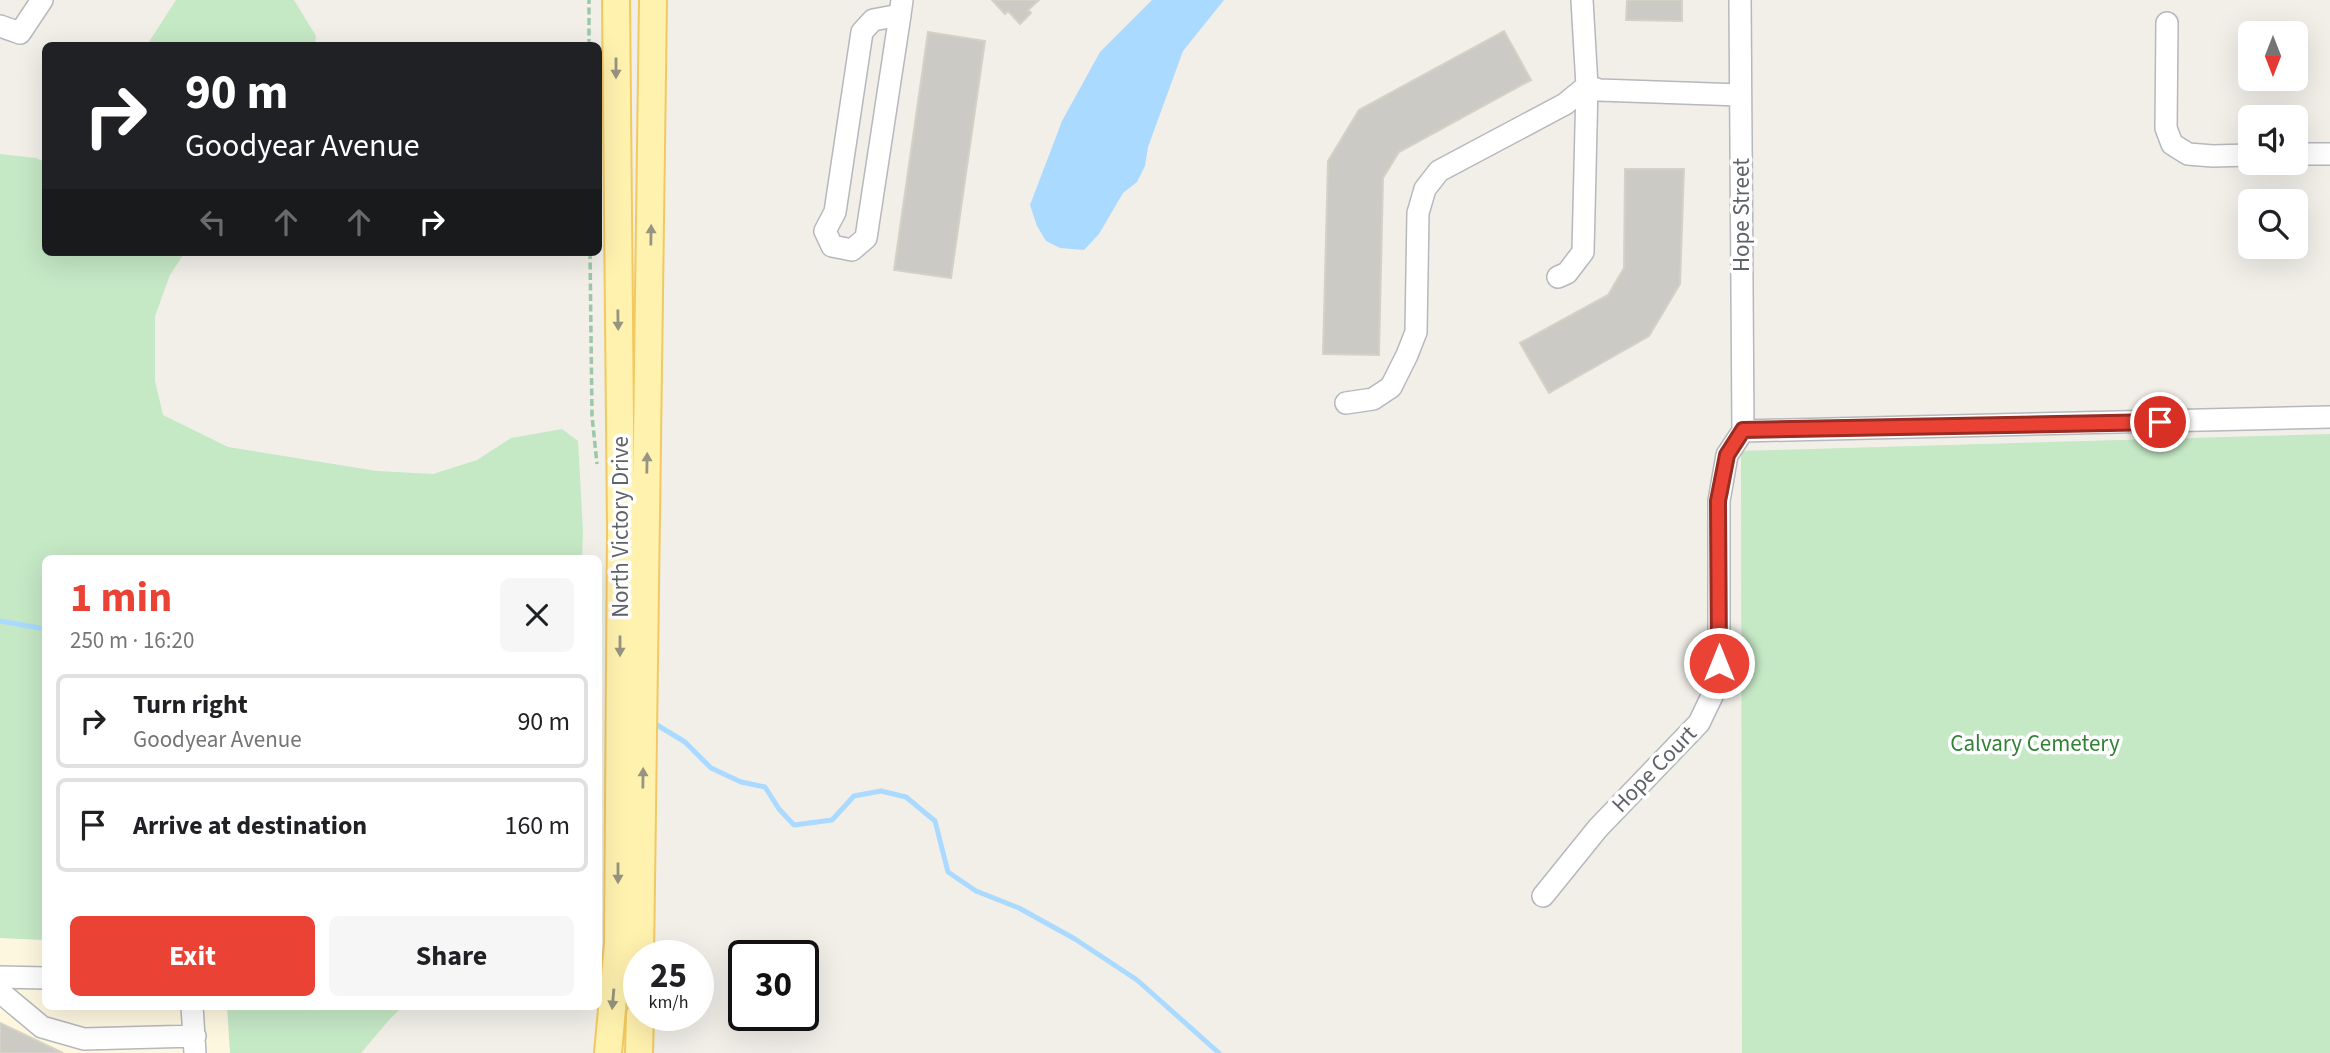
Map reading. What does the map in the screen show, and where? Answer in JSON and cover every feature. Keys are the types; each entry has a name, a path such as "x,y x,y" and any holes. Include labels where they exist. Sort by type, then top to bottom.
{"main road":[{"name":"North Victory Drive","path":"617,0 633,530 633,940"},
{"name":"North Victory Drive","path":"633,530 653,0"},
{"name":"North Victory Drive","path":"608,1053 623,990"},
{"path":"639,1053 640,1031"}],"street":[{"path":"0,26 20,33 42,0"},
{"path":"1558,277 1567,273 1583,252 1587,86 1582,0"},
{"name":"Hope Street","path":"1740,0 1743,430"},
{"path":"901,7 866,238 852,250 832,246 825,231 835,212 862,32 873,20 901,7"},
{"path":"2167,23 2166,128 2172,144 2188,154 2238,155"},
{"path":"1587,86 1599,90 1740,95"},
{"path":"1346,403 1373,399 1391,387 1416,332 1418,213 1425,189 1439,171 1565,104 1587,86"},
{"path":"2308,154 2330,154"},
{"path":"1743,430 2330,417"},
{"name":"Hope Court","path":"1543,896 1598,828 1699,723 1712,696 1719,663 1718,501 1727,455 1743,430"},
{"path":"0,977 42,978"},
{"path":"0,992 42,1027 84,1046 195,1045 192,1010"}],"path":[{"path":"589,0 589,42"},
{"path":"590,256 592,416 598,469"}],"shaded area":[{"path":"0,938 42,940 42,1010 244,1010 245,1053 0,1053"}],"green space":[{"path":"176,0 294,0 316,36 315,42 149,42"},
{"path":"0,154 42,161 42,256 182,256 170,275 155,316 155,381 163,415 228,447 377,471 433,474 477,460 511,438 562,429 578,441 583,531 582,555 42,555 42,940 0,938"},
{"name":"Calvary Cemetery","path":"2330,434 2330,1053 1742,1053 1741,451"},
{"path":"227,1010 399,1010 361,1053 230,1053"}],"water":[{"path":"1152,0 1224,0 1183,51 1148,147 1145,166 1137,182 1123,193 1099,234 1084,250 1060,248 1046,241 1037,226 1030,205 1062,121 1100,52"}],"building":[{"path":"992,0 1039,0 1028,10 1031,13 1020,24 1008,11 1005,14"},
{"path":"1627,0 1682,0 1682,21 1626,20"},
{"path":"1504,31 1531,80 1399,152 1383,178 1379,355 1323,354 1328,161 1359,110"},
{"path":"928,32 985,41 951,278 894,270"},
{"path":"1625,169 1684,169 1680,284 1649,336 1549,393 1520,343 1608,295 1624,268"},
{"path":"0,1023 63,1053 0,1053"}],"waterway":[{"path":"0,621 42,628"},
{"path":"657,725 685,742 711,768 741,782 765,787 779,809 794,825 832,820 854,796 881,791 906,797 935,821 948,872 976,891 1019,908 1075,939 1137,980 1219,1053"}],"route":[{"path":"1719,663 1718,501 1727,455 1743,430 2160,422"}]}
